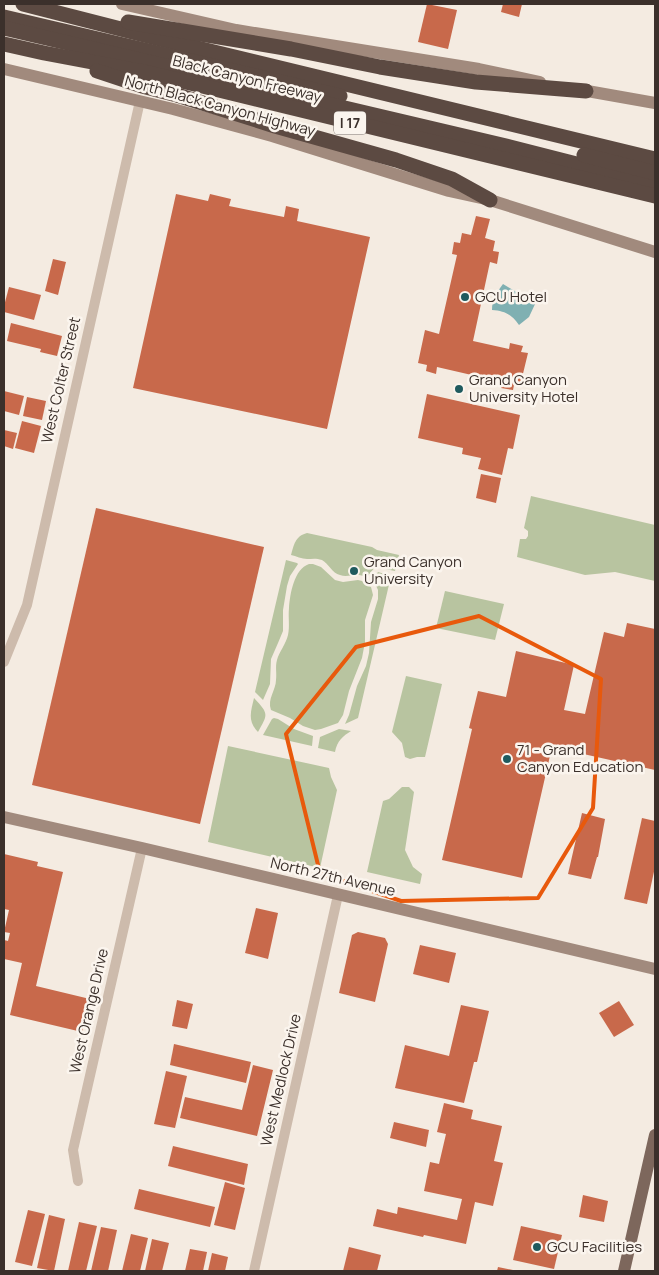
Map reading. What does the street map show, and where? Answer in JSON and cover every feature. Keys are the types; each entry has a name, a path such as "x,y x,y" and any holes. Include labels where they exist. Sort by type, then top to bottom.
{"highway":[{"name":"Black Canyon Freeway","path":"23,4 655,160"},
{"path":"57,12 157,26 291,49 380,67 476,82 586,91"},
{"path":"4,17 655,173"},
{"path":"4,28 500,145 655,184"},
{"name":"Black Canyon Freeway","path":"4,44 145,72 459,150 655,196"},
{"path":"44,53 142,86 396,160 452,179 490,200"}],"main road":[{"path":"122,4 160,8 236,30 479,69 586,91 655,102"},
{"name":"North Black Canyon Highway","path":"4,69 190,113 272,136 449,191 490,200 655,252"},
{"name":"North 27th Avenue","path":"4,817 655,969"},
{"path":"624,1271 655,1135"}],"street":[{"name":"West Colter Street","path":"4,662 27,605 140,101"},
{"name":"West Orange Drive","path":"78,1181 72,1150 142,848"},
{"name":"West Medlock Drive","path":"254,1271 338,895"}],"highlighted area":[{"path":"479,616 601,679 593,808 538,898 401,901 320,873 286,734 356,647"}],"green space":[{"path":"531,496 655,525 655,581 615,572 585,575 517,557 520,539 526,539 528,536 528,531 524,528"},
{"path":"307,533 372,547 399,555 395,571 375,567 367,577 359,575 343,576 337,574 322,560 305,559 291,555 297,539"},
{"path":"286,560 298,564 290,576 287,586 283,610 283,631 271,659 270,684 263,700 255,692"},
{"path":"309,564 321,567 335,580 343,582 362,581 371,587 373,595 365,620 365,642 362,658 349,691 343,715 338,723 315,730 271,710 270,706 276,684 277,660 288,635 292,589 296,576"},
{"path":"378,572 391,576 358,718 345,724 369,653 371,622 378,599 378,590 373,579"},
{"path":"445,591 504,604 495,640 436,628"},
{"path":"406,676 442,684 425,757 410,759 405,757 402,743 392,732"},
{"path":"254,698 265,714 264,721 258,732 251,720"},
{"path":"274,718 294,729 313,736 312,746 263,735"},
{"path":"339,729 351,731 341,739 335,752 318,748 320,737"},
{"path":"228,746 329,768 337,790 320,868 208,842"},
{"path":"402,787 409,787 414,792 405,850 413,867 422,874 420,884 367,872 383,801 389,799"}],"water":[{"path":"503,284 536,302 529,317 519,325 507,314 492,310 495,296"}],"building":[{"path":"427,4 457,10 448,49 418,42"},
{"path":"503,4 522,4 519,17 501,12"},
{"path":"176,194 208,201 210,194 231,199 229,206 284,217 286,206 299,209 297,221 370,237 327,429 133,388"},
{"name":"GCU Hotel","path":"476,216 490,219 485,238 495,241 493,251 499,252 497,264 490,262 473,341 509,349 510,343 523,346 521,352 528,353 520,386 514,385 513,390 501,388 502,382 437,367 436,374 426,371 427,365 418,363 425,330 439,334 457,255 452,254 454,242 460,243 462,233 471,235"},
{"path":"53,259 66,262 58,295 45,291"},
{"path":"9,287 41,295 34,320 4,312"},
{"path":"11,323 62,336 57,356 40,352 41,349 7,341"},
{"path":"4,391 24,396 19,415 4,411"},
{"path":"427,394 520,415 513,449 508,448 502,475 478,469 481,458 462,454 463,448 418,438"},
{"path":"27,397 46,401 42,420 23,416"},
{"path":"22,421 41,426 34,453 15,448"},
{"path":"4,430 17,433 13,449 4,446"},
{"path":"481,474 501,478 496,503 476,498"},
{"path":"96,508 264,547 200,824 32,785"},
{"name":"71 - Grand Canyon Education","path":"627,623 655,629 655,770 552,747 522,878 442,860 472,729 469,728 478,691 506,697 516,651 574,665 564,710 585,714 604,632 624,637"},
{"path":"582,813 605,819 598,857 591,879 568,874"},
{"path":"642,818 655,821 655,867 647,904 624,899"},
{"path":"4,854 38,862 37,866 63,872 36,986 90,999 82,1032 10,1015 22,963 4,959 4,940 8,941 10,933 4,932 9,910 4,909"},
{"path":"256,908 278,913 268,959 245,953"},
{"path":"358,932 385,938 388,944 375,1002 339,993 352,935"},
{"path":"420,945 456,953 449,983 413,974"},
{"path":"177,1000 193,1004 187,1029 172,1026"},
{"path":"619,1001 634,1025 614,1037 599,1013"},
{"path":"461,1005 489,1011 477,1062 474,1062 464,1103 395,1088 405,1045 449,1056"},
{"path":"174,1044 251,1062 246,1083 170,1065"},
{"path":"253,1065 273,1070 257,1136 180,1118 185,1097 242,1110"},
{"path":"166,1071 187,1076 175,1128 154,1124"},
{"path":"444,1103 473,1110 471,1119 502,1126 494,1161 503,1163 493,1206 475,1202 466,1244 373,1226 377,1209 397,1214 398,1207 457,1220 462,1199 424,1191 430,1162 439,1164 446,1134 437,1132"},
{"path":"394,1122 429,1130 426,1147 390,1138"},
{"path":"173,1146 248,1164 244,1185 168,1166"},
{"path":"225,1182 245,1188 235,1230 214,1225"},
{"path":"139,1189 215,1207 210,1227 134,1209"},
{"path":"583,1195 608,1201 604,1222 579,1217"},
{"path":"28,1210 45,1214 32,1266 15,1262"},
{"path":"49,1215 65,1219 54,1271 37,1268"},
{"path":"79,1222 97,1226 86,1271 68,1271"},
{"name":"GCU Facilities","path":"521,1226 562,1235 554,1269 513,1260"},
{"path":"101,1227 117,1230 108,1271 91,1271"},
{"path":"131,1234 148,1238 140,1271 122,1271"},
{"path":"152,1239 169,1243 162,1271 145,1271"},
{"path":"349,1247 381,1255 377,1271 343,1271"},
{"path":"190,1249 207,1252 203,1271 185,1271"},
{"path":"212,1253 228,1257 225,1271 208,1271"},
{"path":"498,1267 513,1270 513,1271 497,1271"}],"place":[{"name":"GCU Hotel","path":"465,297"},
{"name":"Grand Canyon University Hotel","path":"459,389"},
{"name":"Grand Canyon University","path":"354,571"},
{"name":"71 - Grand Canyon Education","path":"507,759"},
{"name":"GCU Facilities","path":"537,1247"}]}
